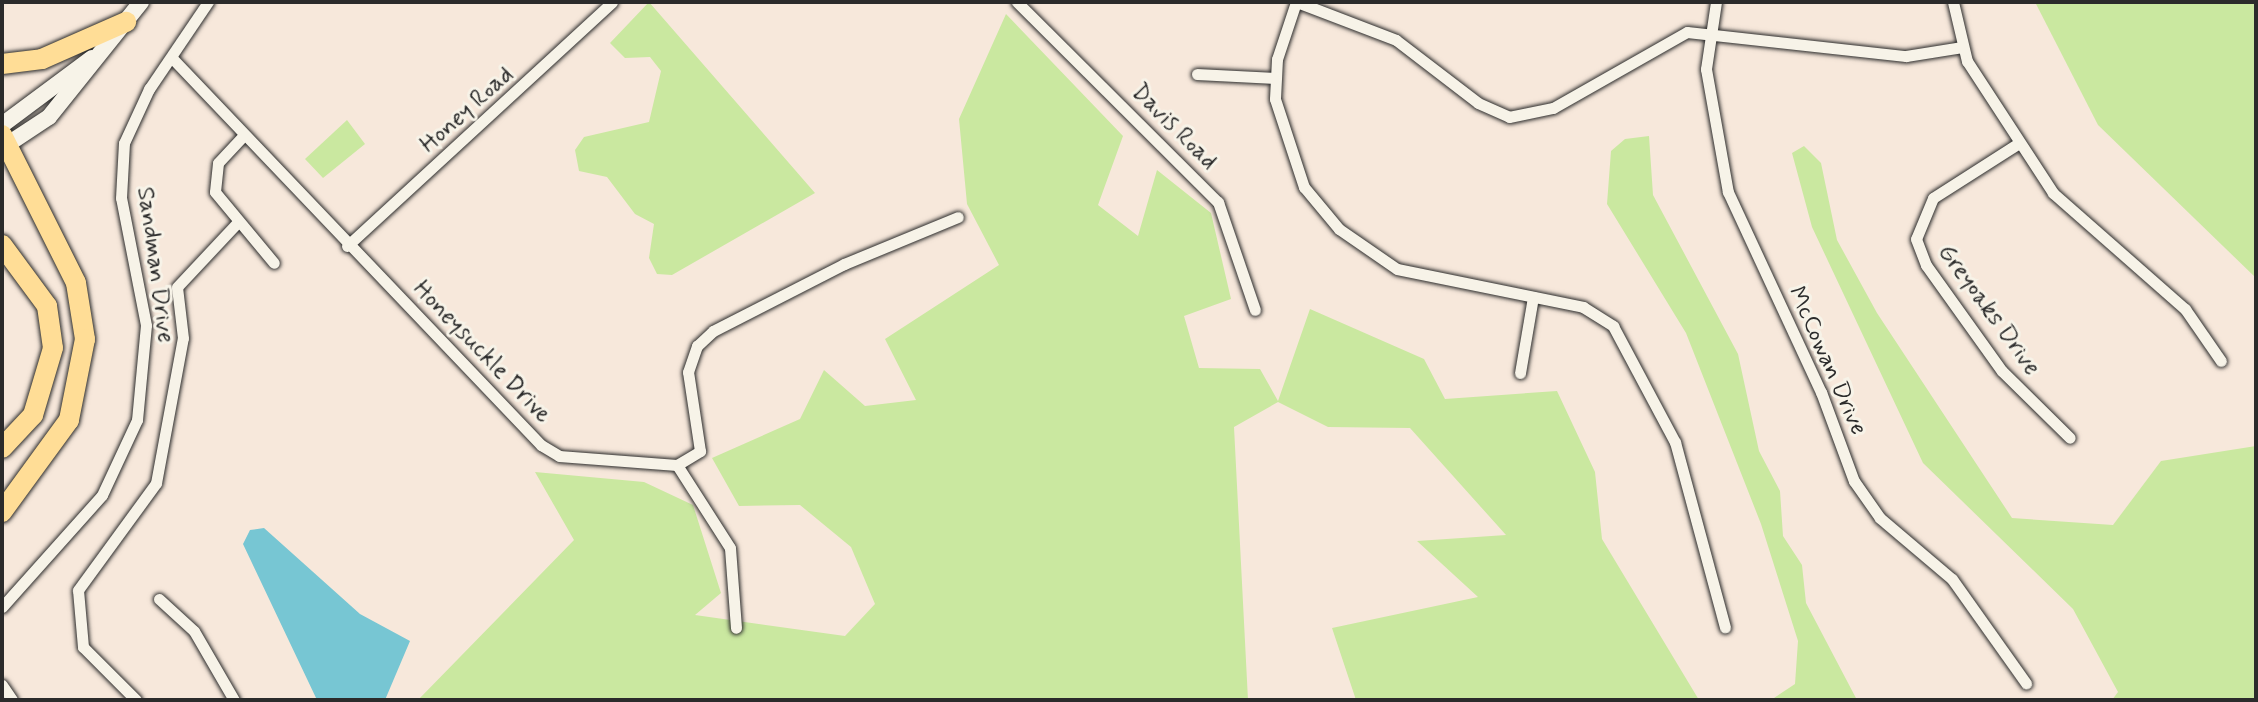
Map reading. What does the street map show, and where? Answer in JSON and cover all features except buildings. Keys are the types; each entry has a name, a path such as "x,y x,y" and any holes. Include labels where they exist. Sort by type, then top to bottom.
{"highway":[{"path":"2,64 42,59 126,22"},
{"path":"2,512 69,420 85,339 76,283 3,138"},
{"path":"2,245 47,306 53,348 33,415 2,448"}],"main road":[{"path":"3,138 49,117 141,2"}],"street":[{"name":"Sandman Drive","path":"2,607 102,495 137,420 146,325 124,213 121,161 136,112 208,2"},
{"name":"Honey Road","path":"347,246 612,2"},
{"name":"Davis Road","path":"1017,2 1218,202 1255,310"},
{"path":"1725,627 1689,480 1633,353 1604,319 1533,297 1410,274 1361,249 1297,176 1275,78 1296,2 1385,34 1478,103 1509,117 1553,108 1664,39 1710,33 1906,56 1962,47"},
{"name":"McCowan Drive","path":"1716,2 1710,33 1708,91 1728,192 1821,392 1854,481 1880,518 1952,579 2026,683"},
{"path":"1953,2 1962,47 2019,143 2065,207 2185,309 2221,361"},
{"name":"Honeysuckle Drive","path":"172,58 347,246 546,450 677,465"},
{"path":"1197,74 1275,78"},
{"path":"244,135 215,172 218,199 274,263"},
{"name":"Greyoaks Drive","path":"2019,143 1933,198 1916,239 1926,265 2002,371 2070,438"},
{"path":"736,628 730,548 677,465 700,451 688,372 697,346 713,331 844,264 958,217"},
{"path":"136,700 83,647 75,625 78,590 156,483 183,338 177,287 237,223"},
{"path":"1520,373 1533,297"},
{"path":"159,599 194,631 234,700"},
{"path":"2,685 12,700"}],"green space":[{"path":"649,2 815,193 672,275 657,274 649,258 654,224 635,214 607,177 579,171 575,150 584,137 649,122 661,71 650,57 625,58 610,43"},
{"path":"2035,2 2256,2 2256,278 2098,125"},
{"path":"1006,14 1123,136 1098,205 1138,236 1157,170 1211,213 1231,299 1184,316 1199,368 1260,369 1278,401 1310,309 1424,359 1445,399 1557,391 1595,472 1602,539 1699,700 1356,700 1332,628 1478,597 1417,541 1506,535 1410,428 1328,427 1278,402 1234,427 1248,700 418,700 574,540 535,472 644,482 693,505 721,593 695,615 845,636 875,604 851,547 800,505 739,506 712,458 800,419 824,370 865,406 916,400 885,339 999,265 967,204 959,119"},
{"path":"347,120 365,144 323,178 305,159"},
{"path":"1649,136 1653,195 1738,354 1759,451 1780,491 1783,536 1802,565 1806,603 1857,700 1771,700 1795,684 1798,641 1761,524 1686,333 1607,204 1611,151 1625,139"},
{"path":"1804,146 1821,163 1837,240 1877,313 2012,518 2113,525 2161,461 2256,446 2256,700 2112,700 2118,692 2073,609 1923,463 1812,227 1792,153"}],"water":[{"path":"264,528 360,614 410,641 385,700 317,700 243,544 250,530"}]}
